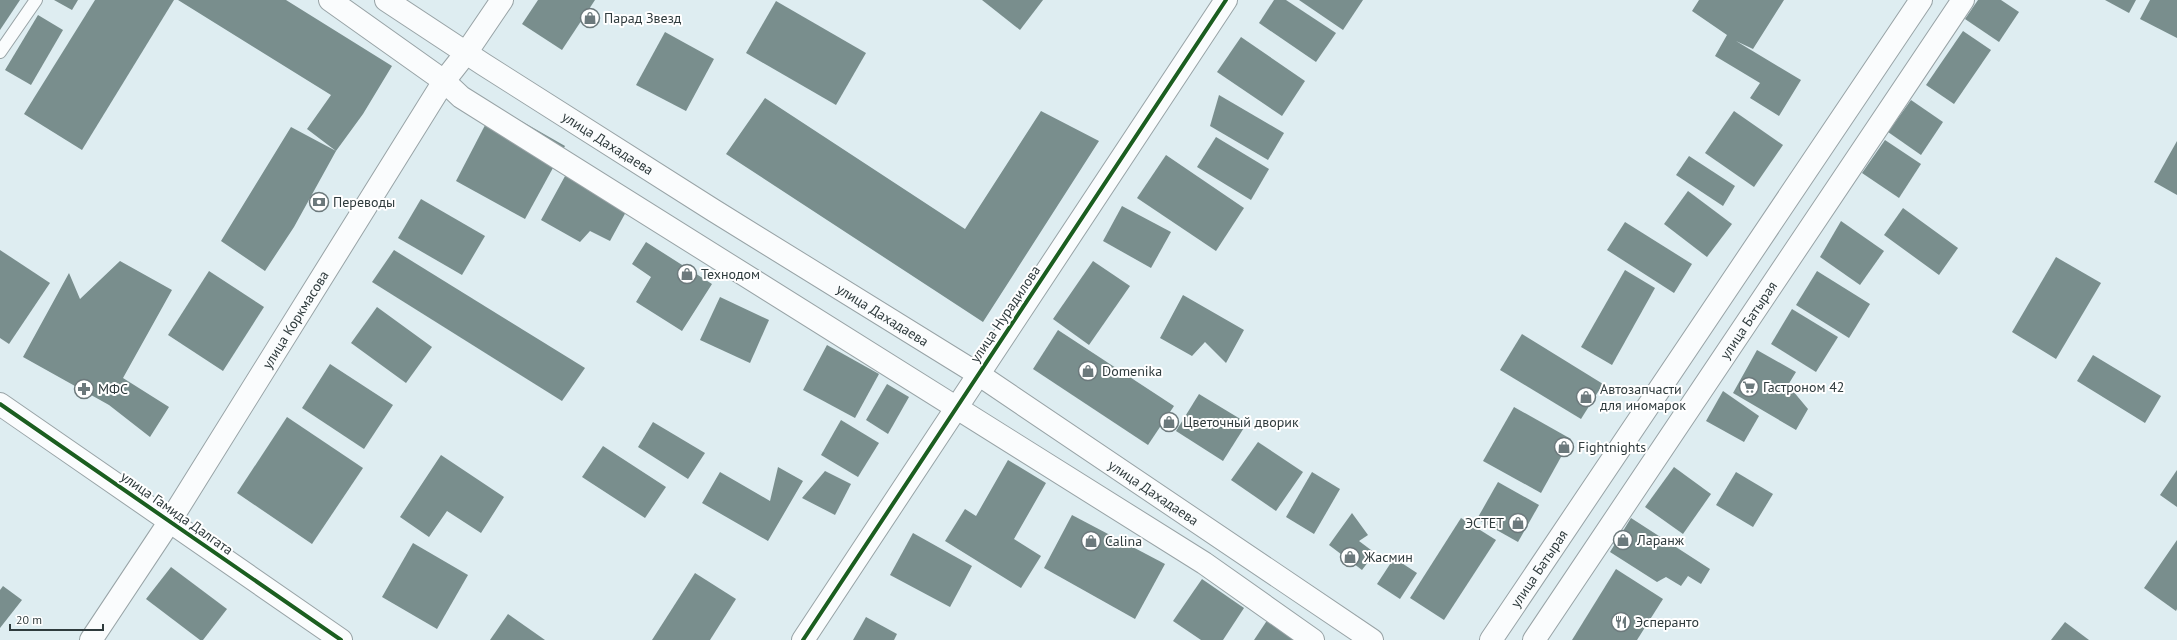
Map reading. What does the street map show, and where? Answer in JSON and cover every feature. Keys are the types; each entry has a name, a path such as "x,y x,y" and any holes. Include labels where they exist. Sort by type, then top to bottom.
{"main road":[{"path":"330,0 444,81 461,96 1204,563 1313,640"},
{"name":"улица Дахадаева","path":"386,0 466,53 713,210 978,374 1372,640"},
{"name":"улица Коркмасова","path":"91,640 170,520 444,81 466,53 502,0"},
{"name":"улица Нурадилова","path":"803,640 1226,0"},
{"name":"улица Батырая","path":"1492,640 1921,0"},
{"name":"улица Батырая","path":"1534,640 1963,0"},
{"name":"улица Гамида Далгата","path":"0,404 170,520 174,526 341,640"}],"lane":[{"path":"0,52 36,0"}],"building":[{"path":"0,0 20,0 0,30"},
{"path":"54,0 78,0 72,10"},
{"path":"95,0 174,0 82,150 24,114"},
{"path":"178,0 286,0 392,66 363,114 336,151 307,129 331,95"},
{"path":"538,0 595,0 562,50 522,24"},
{"path":"982,0 1043,0 1020,30"},
{"path":"1274,0 1286,0 1336,33 1316,62 1259,23"},
{"path":"1299,0 1363,0 1343,30"},
{"path":"1699,0 1784,0 1753,49 1736,41 1801,80 1779,116 1750,98 1760,83 1715,56 1727,35 1692,11"},
{"path":"1978,0 2001,0 2019,12 1999,42 1965,19"},
{"path":"2105,0 2136,0 2129,13"},
{"path":"2150,0 2177,0 2177,38 2140,19"},
{"path":"776,1 866,53 836,105 746,53"},
{"path":"38,15 63,30 31,85 5,70"},
{"path":"1963,31 1991,50 1954,104 1926,85"},
{"path":"665,32 714,59 686,111 636,85"},
{"path":"1241,37 1305,81 1282,116 1217,72"},
{"path":"1219,95 1284,133 1268,160 1210,126"},
{"path":"765,98 965,229 1041,111 1099,141 983,322 726,154"},
{"path":"1911,100 1943,122 1921,155 1888,132"},
{"path":"495,106 565,146 525,219 456,181"},
{"path":"1734,111 1783,145 1754,187 1705,153"},
{"path":"291,127 336,151 294,227 265,271 221,241"},
{"path":"1216,137 1269,169 1251,200 1197,167"},
{"path":"1885,140 1921,164 1899,198 1862,173"},
{"path":"2177,141 2177,195 2154,182"},
{"path":"1166,155 1244,208 1216,251 1137,198"},
{"path":"1689,156 1735,186 1723,206 1676,175"},
{"path":"570,167 632,201 610,241 590,231 580,242 541,220"},
{"path":"1688,191 1732,224 1707,257 1664,224"},
{"path":"421,199 485,236 462,275 398,238"},
{"path":"1122,206 1171,232 1151,268 1103,241"},
{"path":"1903,208 1958,248 1939,275 1884,235"},
{"path":"1841,221 1884,251 1860,285 1820,257"},
{"path":"1625,222 1692,264 1674,293 1607,250"},
{"path":"646,242 712,284 682,331 636,302 651,277 632,264"},
{"path":"0,250 50,283 9,344 0,338"},
{"path":"394,250 585,368 562,401 372,282"},
{"path":"2056,257 2101,283 2056,359 2012,332"},
{"path":"120,261 172,290 123,378 169,407 150,437 109,405 23,357 69,273 80,299"},
{"path":"1093,261 1130,286 1089,345 1053,319"},
{"path":"1625,270 1655,288 1612,365 1581,347"},
{"path":"209,271 264,307 223,371 168,335"},
{"path":"1817,271 1870,304 1849,338 1796,305"},
{"path":"1183,295 1244,330 1226,363 1205,342 1192,356 1160,338"},
{"path":"720,297 769,320 750,363 700,340"},
{"path":"377,307 432,347 406,383 351,343"},
{"path":"1792,309 1838,337 1816,372 1771,344"},
{"path":"1058,330 1174,406 1148,445 1033,369"},
{"path":"1522,334 1603,384 1581,419 1500,370"},
{"path":"827,345 879,374 855,418 803,390"},
{"path":"1757,350 1796,372 1788,385 1808,409 1796,430 1733,393"},
{"path":"2093,355 2161,396 2145,423 2077,381"},
{"path":"330,364 393,405 364,449 302,408"},
{"path":"887,384 909,397 888,434 866,420"},
{"path":"1723,391 1759,416 1744,442 1706,421"},
{"path":"1199,394 1247,423 1223,461 1176,431"},
{"path":"1514,407 1571,439 1541,493 1483,461"},
{"path":"287,417 363,468 312,544 237,493"},
{"path":"841,420 879,443 858,477 821,455"},
{"path":"653,422 705,453 688,479 638,447"},
{"path":"1258,442 1303,472 1276,511 1231,480"},
{"path":"603,446 666,487 645,518 582,477"},
{"path":"441,455 504,497 481,533 447,511 429,537 400,517"},
{"path":"1008,460 1046,483 1014,539 1041,556 1021,588 945,541 965,509 976,516"},
{"path":"778,467 803,481 768,541 702,503 720,472 770,501"},
{"path":"1674,467 1711,494 1683,534 1645,507"},
{"path":"2177,470 2177,507 2160,495"},
{"path":"825,471 851,484 835,515 802,498"},
{"path":"1312,472 1340,489 1314,534 1286,517"},
{"path":"1736,472 1773,494 1753,527 1716,505"},
{"path":"1498,482 1539,505 1518,542 1477,519"},
{"path":"1352,513 1368,535 1359,541 1375,553 1362,570 1329,545"},
{"path":"1072,515 1165,564 1135,619 1044,568"},
{"path":"1461,518 1496,540 1444,620 1410,598"},
{"path":"1631,518 1710,569 1701,584 1688,576 1681,586 1666,577 1657,582 1610,552"},
{"path":"913,533 972,566 950,607 890,575"},
{"path":"2177,540 2177,609 2176,611 2144,588"},
{"path":"413,543 468,575 437,629 382,597"},
{"path":"1394,558 1417,573 1400,599 1377,584"},
{"path":"171,567 227,609 203,640 200,640 146,599"},
{"path":"1616,569 1663,599 1637,640 1572,640"},
{"path":"695,573 736,599 710,640 652,640"},
{"path":"1202,579 1244,608 1223,640 1201,640 1173,621"},
{"path":"3,586 22,600 0,628 0,590"},
{"path":"1274,610 1319,640 1254,640"},
{"path":"508,614 545,640 490,640"},
{"path":"866,617 897,634 894,640 853,640"},
{"path":"2065,622 2089,640 2051,640"}],"cycle path":[{"path":"803,640 1226,0"},
{"path":"0,404 341,640"}],"place":[{"name":"Парад Звезд","path":"590,18"},
{"name":"Переводы","path":"319,202"},
{"name":"Технодом","path":"687,274"},
{"name":"Domenika","path":"1088,371"},
{"name":"Гастроном 42","path":"1749,387"},
{"name":"МФС","path":"84,389"},
{"name":"Автозапчасти для иномарок","path":"1586,397"},
{"name":"Цветочный дворик","path":"1169,422"},
{"name":"Fightnights","path":"1564,447"},
{"name":"ЭСТЕТ","path":"1518,523"},
{"name":"Ларанж","path":"1623,540"},
{"name":"Calina","path":"1091,541"},
{"name":"Жасмин","path":"1350,557"},
{"name":"Эсперанто","path":"1621,622"}]}
